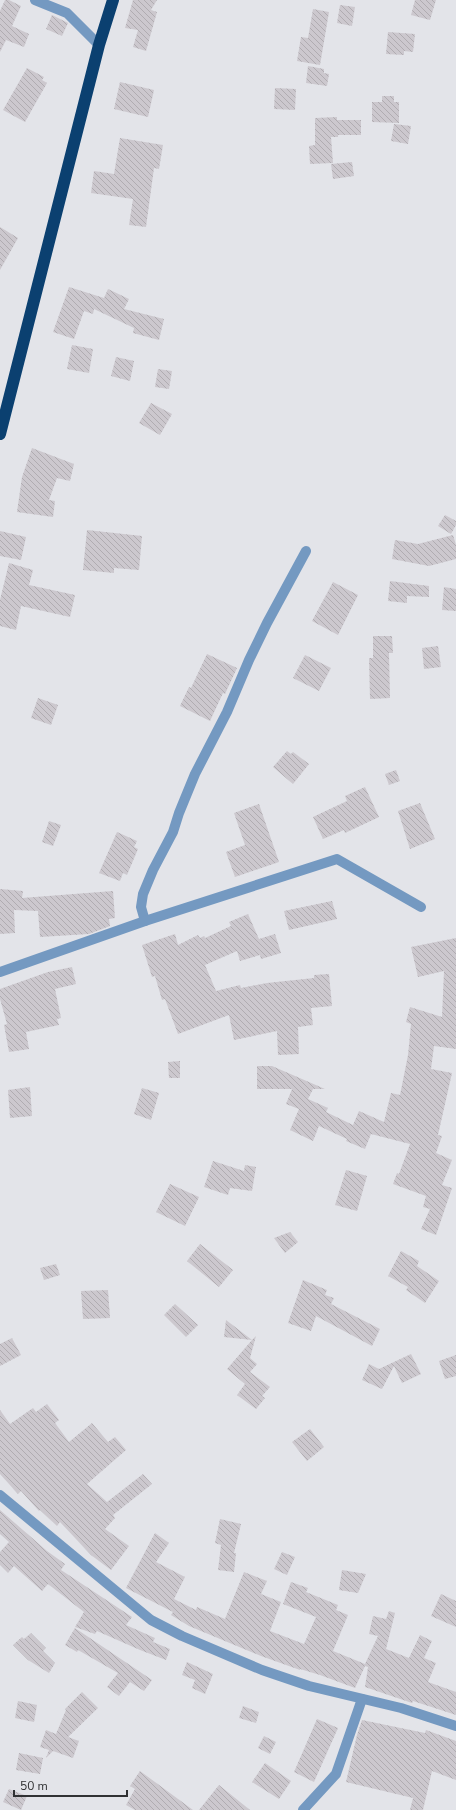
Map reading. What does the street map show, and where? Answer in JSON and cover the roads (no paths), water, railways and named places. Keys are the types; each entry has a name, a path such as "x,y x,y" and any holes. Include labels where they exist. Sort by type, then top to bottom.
{"highway":[{"path":"0,434 99,45 113,0"}],"street":[{"path":"36,0 67,13 99,45"},
{"path":"145,922 141,906 143,894 153,870 173,832 195,774 227,712 249,660 306,551"},
{"path":"0,972 145,922 337,859 421,907"},
{"path":"0,1495 76,1560 151,1620 220,1654 262,1670 309,1686 401,1708 456,1726"},
{"path":"303,1810 336,1774 362,1699"}]}
